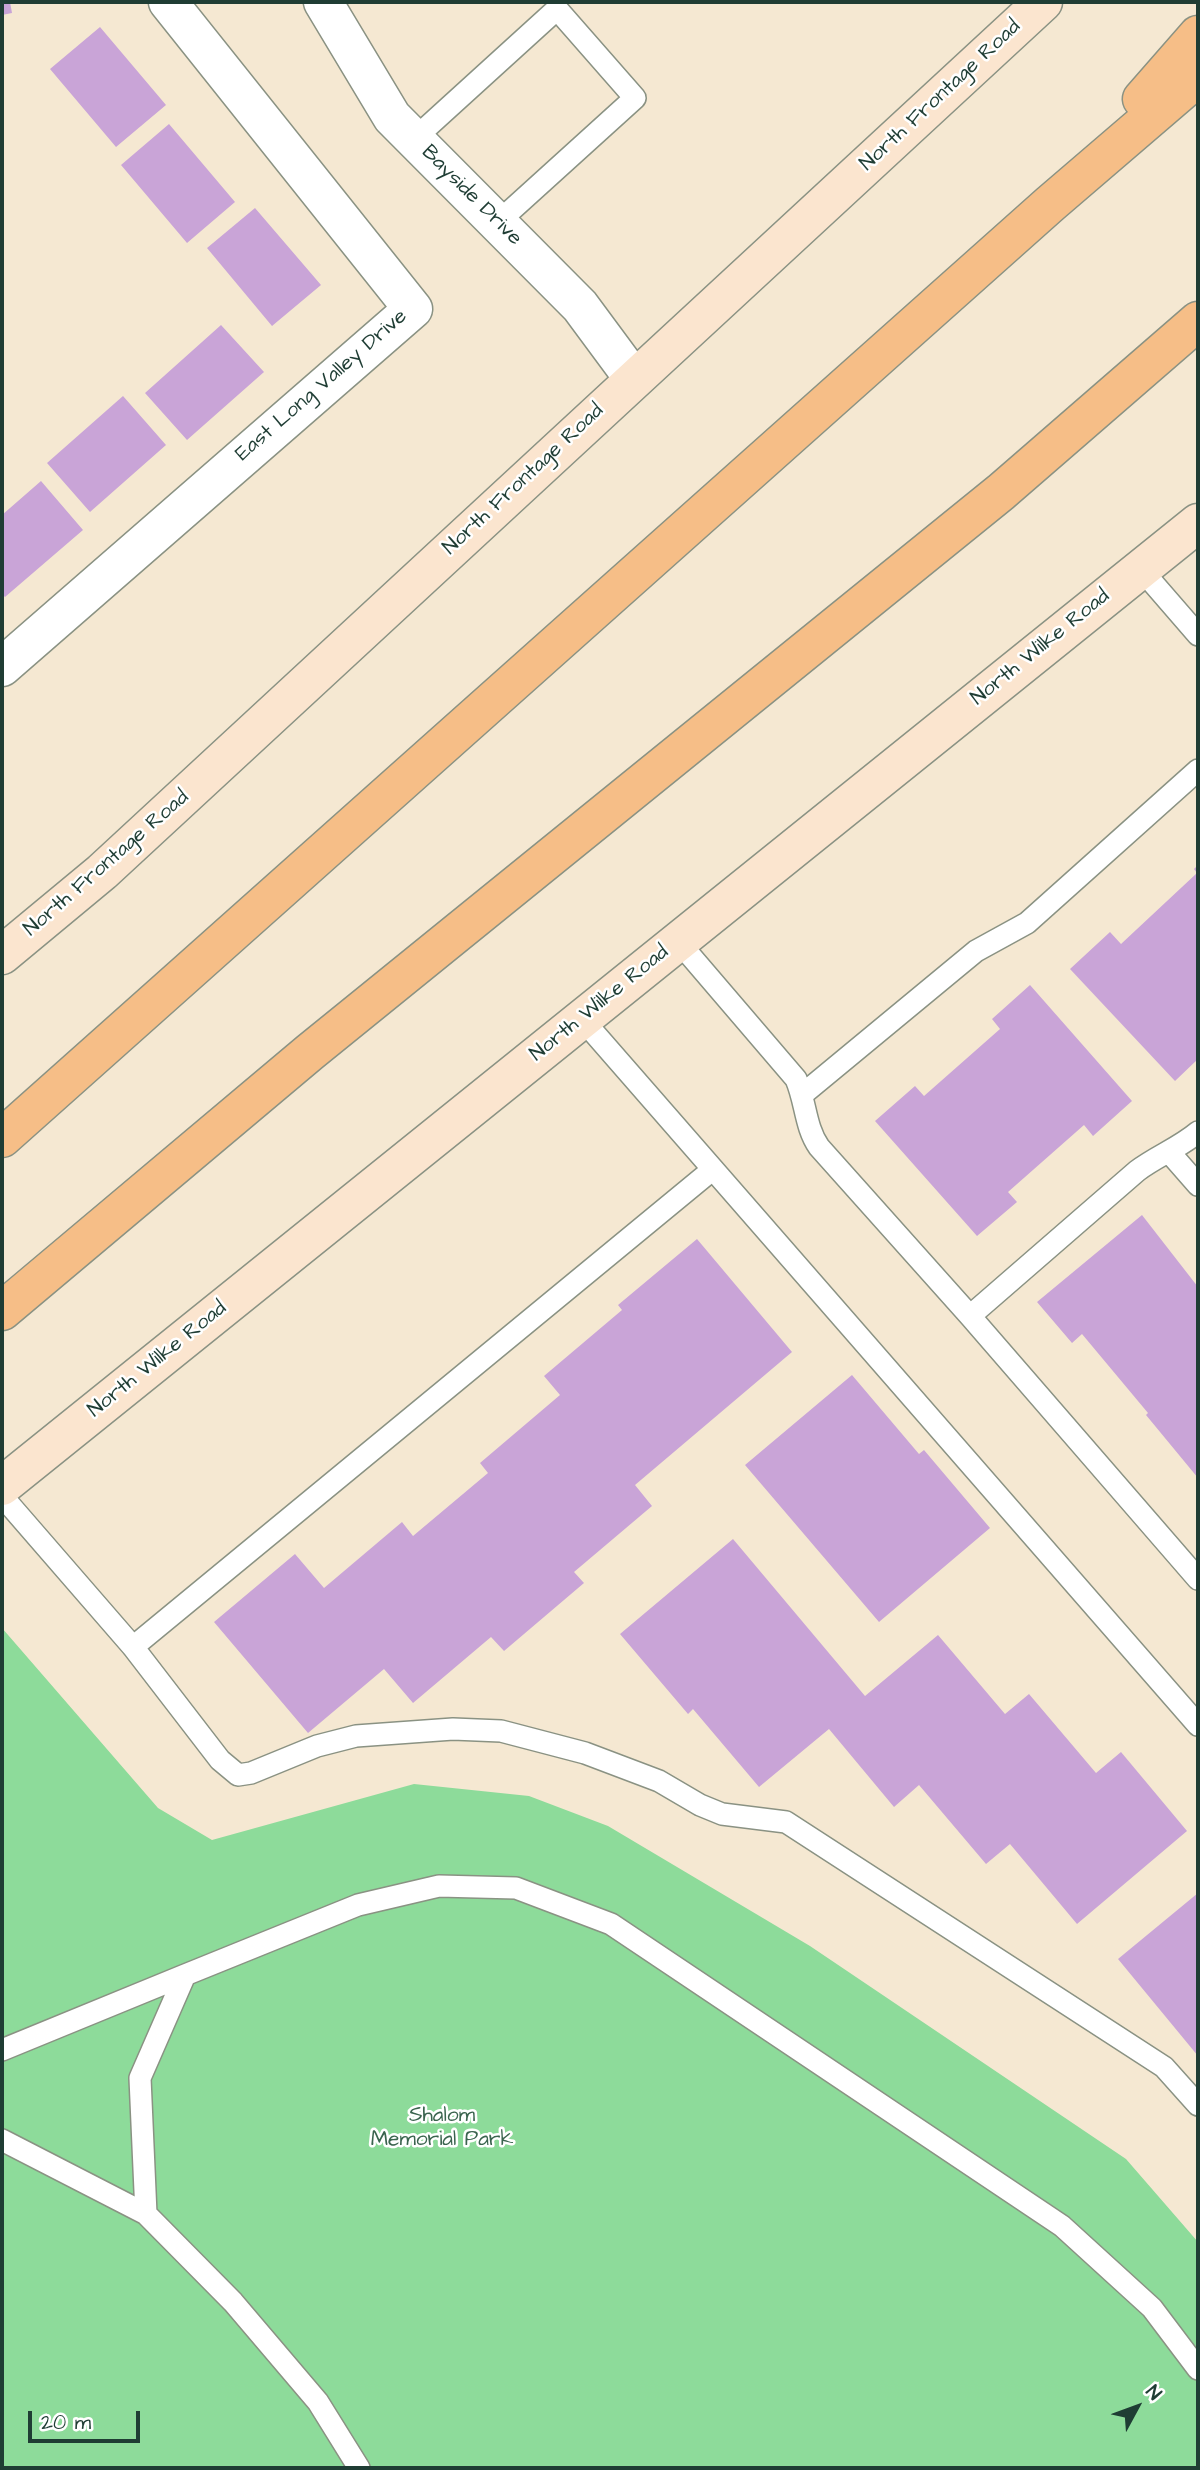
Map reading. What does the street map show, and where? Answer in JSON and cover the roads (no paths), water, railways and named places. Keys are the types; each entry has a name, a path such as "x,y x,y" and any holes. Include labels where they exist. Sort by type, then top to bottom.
{"highway":[{"path":"1050,204 1198,35"},
{"path":"2,1138 1050,204 1198,77"},
{"path":"2,1311 310,1052 1002,492 1198,321"},
{"path":"1002,492 1198,352"}],"street":[{"name":"East Long Valley Drive","path":"2,667 413,309 168,2"},
{"name":"Bayside Drive","path":"323,2 392,117 580,306 634,379"},
{"name":"North Frontage Road","path":"2,955 102,872 1044,2"},
{"name":"North Wilke Road","path":"2,1486 1198,523"}],"lane":[{"path":"414,139 557,9 635,97 497,223"},
{"path":"1140,568 1198,635"},
{"path":"803,1094 976,951 1027,922 1198,770"},
{"path":"677,940 796,1079 803,1094 809,1126 819,1147 970,1316 1198,1580"},
{"path":"582,1019 1198,1725"},
{"path":"970,1316 1137,1171 1170,1153 1198,1132"},
{"path":"1170,1153 1198,1185"},
{"path":"133,1647 712,1170"},
{"path":"2,1496 133,1647 220,1760 238,1775 251,1773 317,1746 356,1736 453,1729 501,1731 585,1753 659,1780 722,1814 786,1822 1164,2067 1198,2105"},
{"path":"2,2050 358,1905 439,1886 516,1888 611,1924 1062,2226 1152,2308 1198,2369"},
{"path":"146,2214 140,2078 185,1975"},
{"path":"2,2140 146,2214 242,2312 318,2402 359,2468"}],"park label":[{"name":"Shalom Memorial Park","path":"442,2129"}]}
